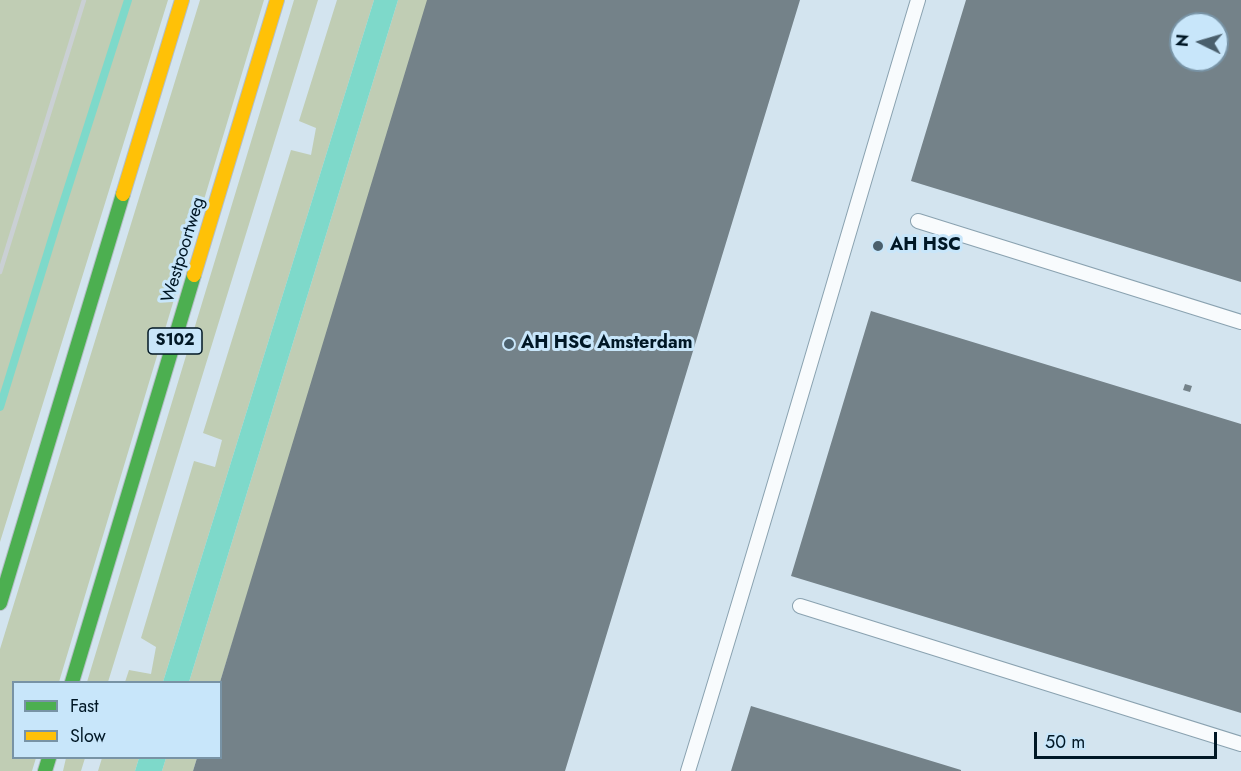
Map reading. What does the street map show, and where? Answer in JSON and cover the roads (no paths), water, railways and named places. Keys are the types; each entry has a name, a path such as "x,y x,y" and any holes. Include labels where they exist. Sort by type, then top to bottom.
{"main road":[{"path":"0,603 182,0"},
{"name":"Westpoortweg","path":"72,681 277,0"}],"lane":[{"path":"688,771 752,563 918,0"},
{"path":"918,221 1241,322"},
{"path":"800,606 1241,744"}],"waterway":[{"path":"0,407 128,0"}],"railway":[{"path":"0,272 84,0"}],"place":[{"name":"AH HSC","path":"878,246"},
{"name":"AH HSC Amsterdam","path":"509,344"}]}
